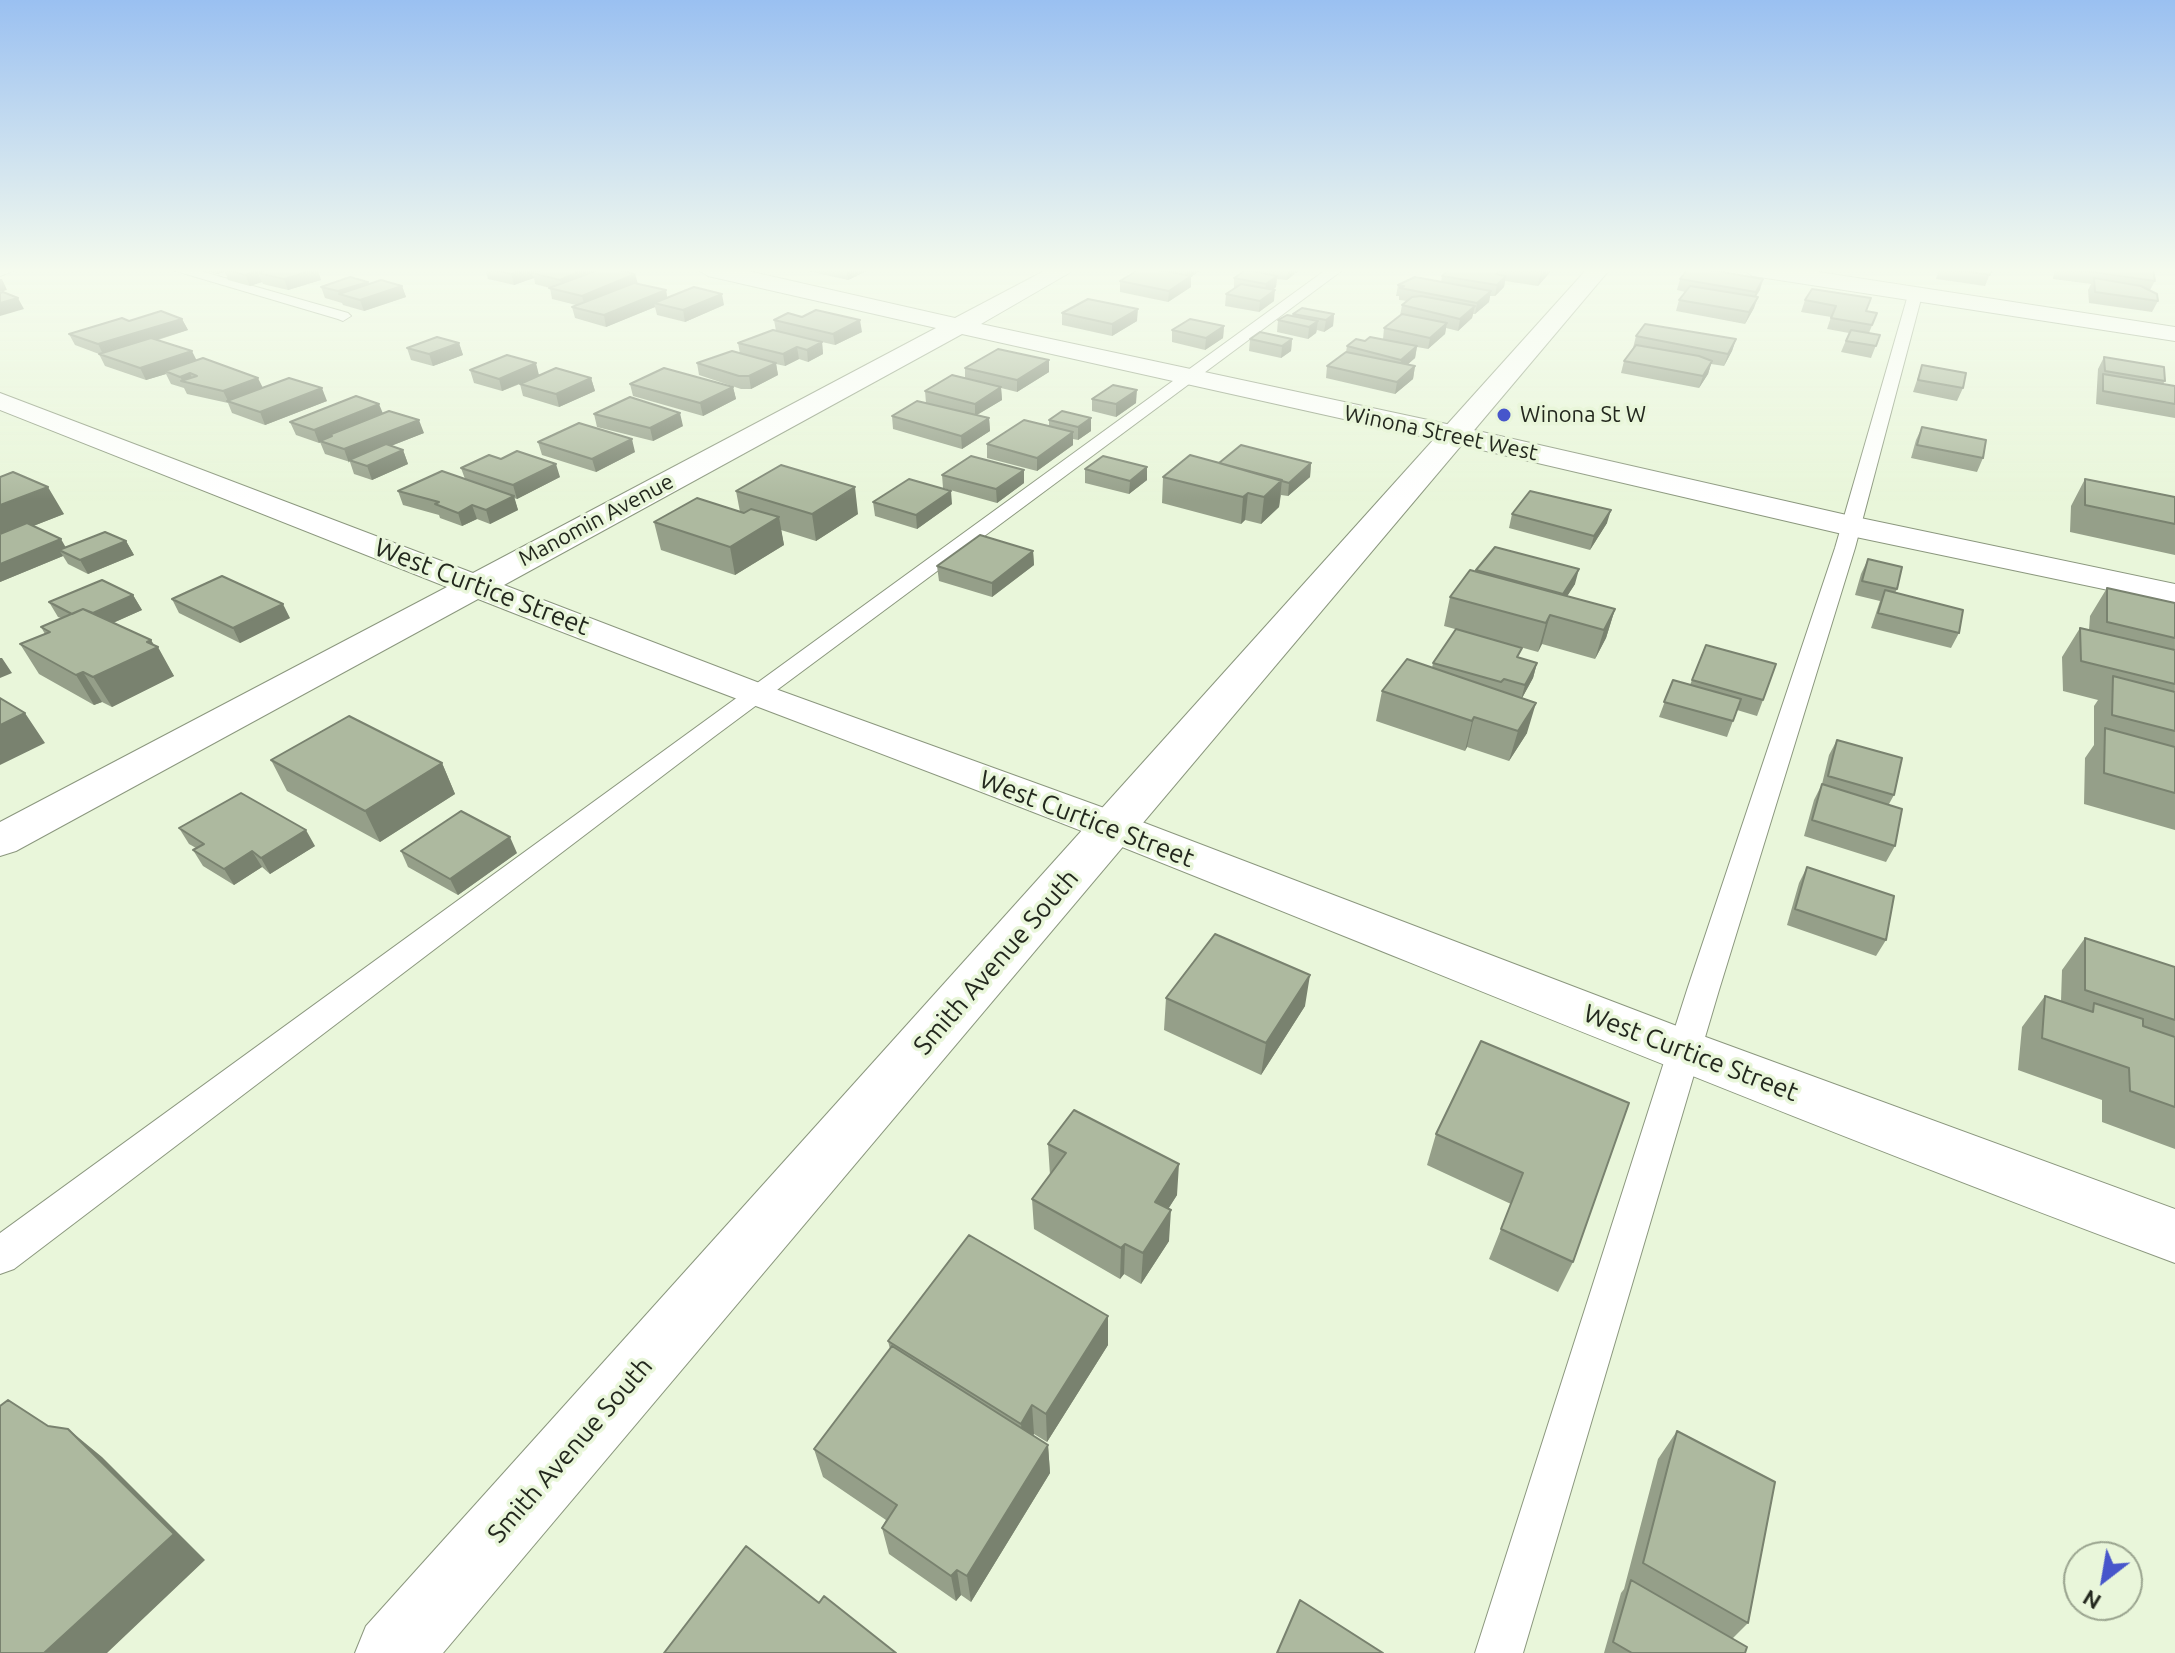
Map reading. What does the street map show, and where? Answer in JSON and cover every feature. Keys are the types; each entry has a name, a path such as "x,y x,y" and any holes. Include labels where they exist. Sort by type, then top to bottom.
{"street":[{"name":"Manomin Avenue","path":"0,841 919,346"},
{"name":"Winona Street West","path":"1049,346 1851,526 2175,594"},
{"name":"Smith Avenue South","path":"393,1653 1533,346"},
{"name":"West Curtice Street","path":"7,408 478,585 756,695 1113,827 1684,1051 2175,1236"}],"lane":[{"path":"0,1256 756,695 1234,346"},
{"path":"1499,1653 1684,1051 1851,526 1901,346"}],"building":[{"path":"125,346 177,346 192,351 140,368 99,354"},
{"path":"412,346 450,346 429,354 407,348"},
{"path":"751,346 814,346 807,350 797,347 783,354"},
{"path":"1348,346 1417,346 1401,360"},
{"path":"1635,346 1643,346 1712,361 1703,376 1624,361"},
{"path":"1688,346 1732,346 1728,354"},
{"path":"998,349 1049,360 1017,380 965,368"},
{"path":"732,351 776,363 749,376 739,376 697,363"},
{"path":"1346,352 1415,366 1397,382 1327,366"},
{"path":"507,355 536,363 499,379 470,370"},
{"path":"2104,357 2164,367 2165,381 2105,371"},
{"path":"203,358 258,378 223,391 181,381 197,376 190,373 180,377 165,371"},
{"path":"1922,365 1966,373 1963,388 1918,380"},
{"path":"556,368 591,378 556,394 520,384"},
{"path":"664,368 733,387 700,403 630,384"},
{"path":"2103,374 2175,386 2175,404 2103,391"},
{"path":"952,375 1001,387 975,404 925,391"},
{"path":"289,378 322,388 260,412 227,401"},
{"path":"1113,385 1137,390 1116,404 1092,399"},
{"path":"356,396 379,404 314,430 290,422"},
{"path":"630,397 680,413 650,428 594,414"},
{"path":"917,401 989,418 961,436 892,416"},
{"path":"389,411 419,420 344,449 320,441 332,436 329,435"},
{"path":"1062,411 1091,418 1078,427 1049,420"},
{"path":"1024,420 1073,432 1037,458 987,444"},
{"path":"579,423 632,439 592,459 538,442"},
{"path":"1922,427 1986,440 1983,458 1917,445"},
{"path":"386,444 403,450 367,466 349,460"},
{"path":"1241,445 1311,463 1289,483 1219,463"},
{"path":"517,451 556,464 513,485 461,468 489,455 501,459"},
{"path":"1190,455 1282,480 1264,497 1248,493 1243,497 1163,477"},
{"path":"971,456 1024,470 996,489 942,475"},
{"path":"1103,456 1147,467 1130,481 1085,469"},
{"path":"781,465 855,487 812,514 736,491"},
{"path":"442,471 514,496 486,510 472,505 458,513 435,504 439,502 398,491"},
{"path":"13,472 48,487 0,505 0,477"},
{"path":"909,479 951,491 916,515 873,502"},
{"path":"2085,479 2175,497 2175,524 2085,505"},
{"path":"1530,491 1611,510 1594,536 1512,514"},
{"path":"697,498 744,513 751,509 779,517 730,547 654,522"},
{"path":"27,523 61,539 0,564 0,534"},
{"path":"105,532 126,541 80,560 59,550"},
{"path":"980,535 1033,551 992,583 937,566"},
{"path":"1495,547 1579,569 1563,594 1476,570"},
{"path":"1868,559 1902,567 1897,589 1862,581"},
{"path":"1470,570 1615,609 1604,630 1550,615 1546,623 1450,597"},
{"path":"222,576 283,604 233,628 172,599"},
{"path":"102,580 133,595 93,613 83,609 72,614 49,602"},
{"path":"2107,588 2175,603 2175,638 2107,622"},
{"path":"1885,590 1963,610 1959,633 1878,613"},
{"path":"83,609 151,640 147,642 158,647 93,677 83,672 76,675 20,644 50,632 41,627"},
{"path":"2080,628 2175,650 2175,684 2081,661"},
{"path":"1456,629 1522,648 1517,657 1537,663 1525,685 1504,679 1501,682 1433,663"},
{"path":"1706,645 1776,664 1763,700 1692,680"},
{"path":"1407,659 1536,703 1518,731 1474,717 1472,721 1382,691"},
{"path":"2113,676 2175,692 2175,731 2112,715"},
{"path":"1673,680 1741,699 1733,721 1664,702"},
{"path":"0,698 25,713 0,725"},
{"path":"349,716 442,763 365,811 271,760"},
{"path":"2105,728 2175,747 2175,793 2104,773"},
{"path":"1837,740 1902,758 1894,795 1828,776"},
{"path":"1822,784 1902,809 1895,846 1812,820"},
{"path":"241,793 306,830 261,858 252,851 224,869 193,850 204,844 179,828"},
{"path":"461,811 510,837 450,879 401,851"},
{"path":"1807,867 1894,896 1886,940 1795,909"},
{"path":"1215,934 1310,975 1266,1043 1166,998"},
{"path":"2085,938 2175,967 2175,1020 2085,990"},
{"path":"2045,996 2093,1012 2094,1003 2143,1019 2143,1026 2175,1037 2175,1107 2130,1091 2129,1068 2042,1038"},
{"path":"1481,1041 1629,1103 1573,1262 1501,1229 1523,1173 1436,1134"},
{"path":"1074,1110 1179,1164 1155,1202 1171,1210 1143,1253 1125,1244 1121,1248 1032,1199 1066,1153 1048,1144"},
{"path":"969,1235 1108,1316 1046,1414 1032,1405 1021,1424 888,1341"},
{"path":"892,1346 1048,1445 967,1576 957,1570 951,1576 882,1528 897,1505 814,1449"},
{"path":"8,1400 48,1426 68,1429 174,1534 44,1653 0,1653 0,1406"},
{"path":"1677,1431 1775,1482 1748,1623 1643,1563"},
{"path":"746,1546 819,1603 824,1596 896,1653 664,1653"},
{"path":"1631,1580 1747,1647 1745,1653 1632,1653 1613,1642"},
{"path":"1300,1600 1383,1653 1277,1653"}],"place":[{"name":"Winona St W","path":"1504,415"}]}
